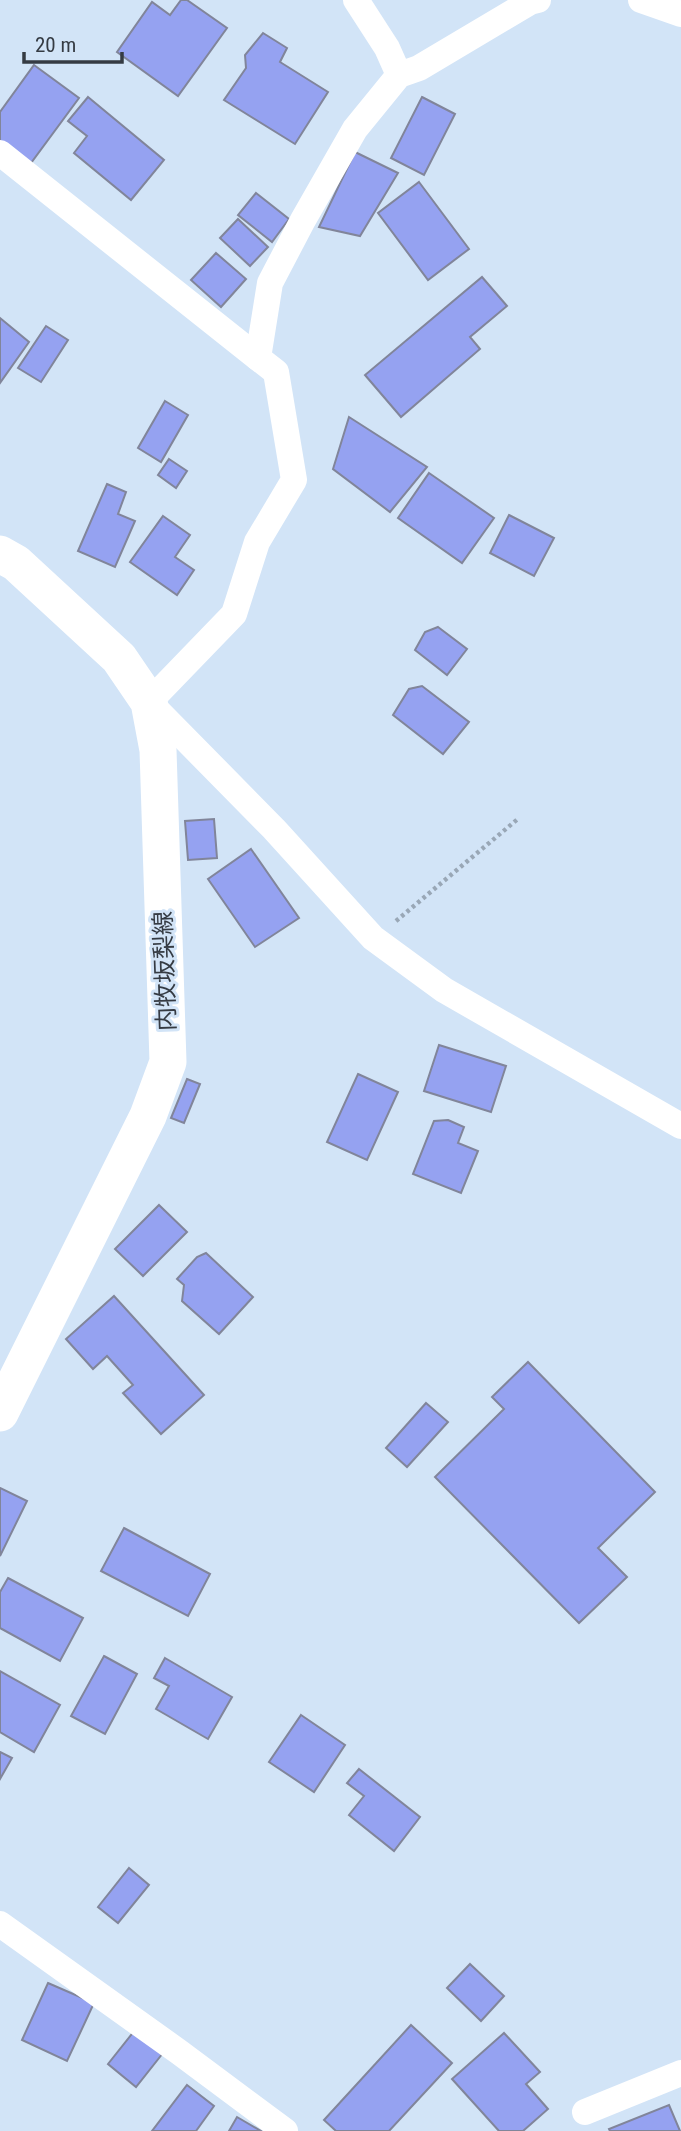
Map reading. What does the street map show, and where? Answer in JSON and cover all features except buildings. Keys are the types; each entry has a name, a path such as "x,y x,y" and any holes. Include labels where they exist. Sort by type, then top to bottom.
{"main road":[{"name":"内牧坂梨線","path":"0,554 16,563 119,658 149,702 158,750 168,1062 148,1116 0,1413"}],"street":[{"path":"356,0 387,48 400,75"},
{"path":"258,358 270,283 355,129 400,75 419,68 530,2 538,0"},
{"path":"641,0 681,15"},
{"path":"0,153 276,372 294,480 257,542 233,614 149,702 274,829 373,938 444,990 681,1126"},
{"path":"0,1924 285,2131"},
{"path":"585,2112 681,2073"}],"path":[{"path":"398,920 519,818"}]}
